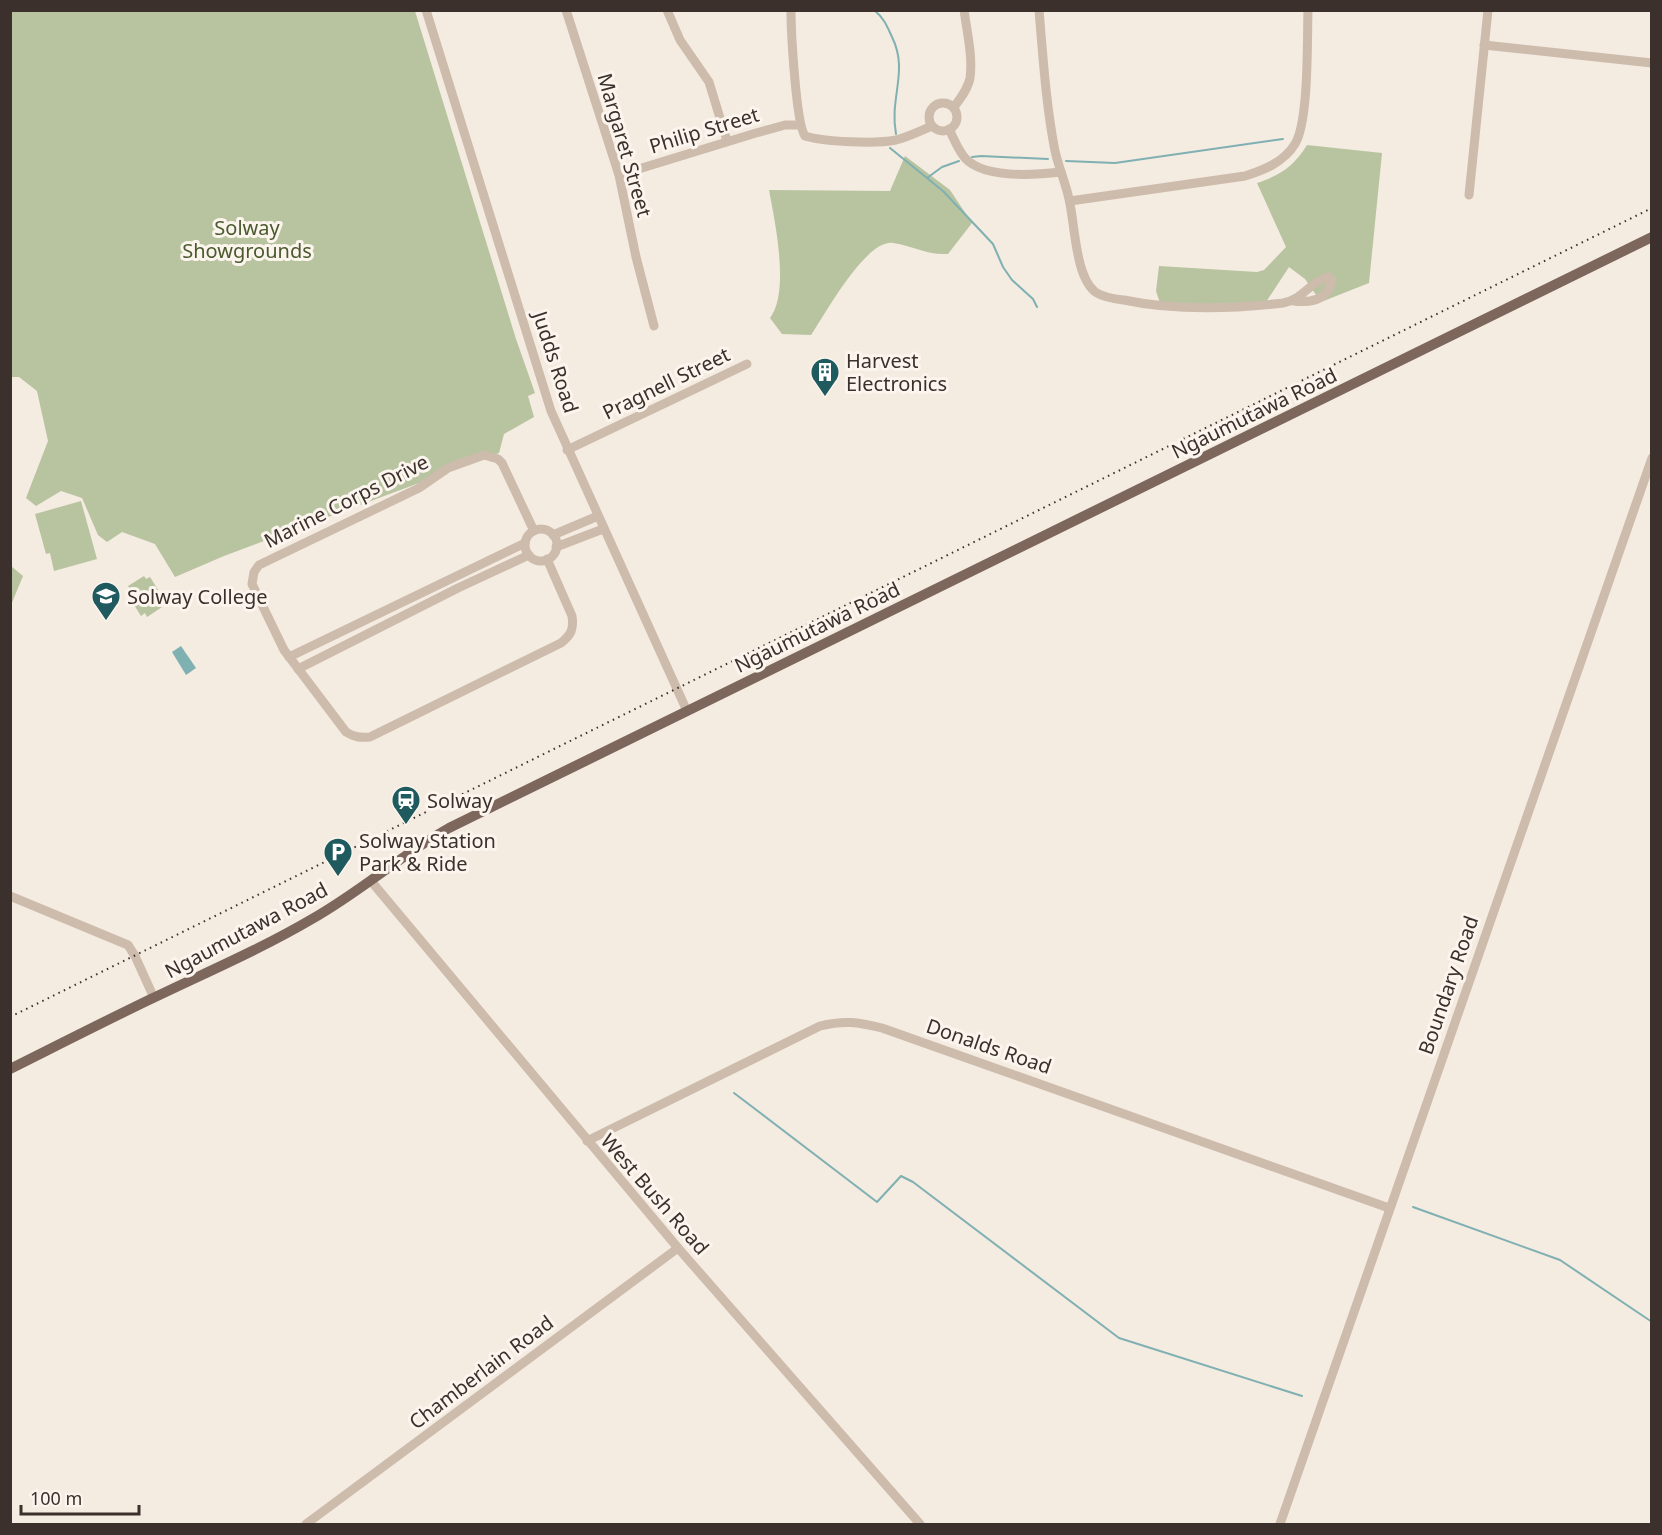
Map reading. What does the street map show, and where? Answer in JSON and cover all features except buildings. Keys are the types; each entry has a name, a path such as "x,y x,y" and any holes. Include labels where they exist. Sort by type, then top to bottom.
{"main road":[{"name":"Ngaumutawa Road","path":"10,1069 237,959 313,919 371,881 417,846 449,828 1652,237"}],"street":[{"name":"Judds Road","path":"426,10 551,411 687,711"},
{"name":"Margaret Street","path":"566,10 619,175 636,257 654,326"},
{"path":"667,10 680,40 709,82 727,141"},
{"path":"791,10 792,42 802,132 811,138 873,142 900,139 932,126"},
{"path":"954,107 964,94 970,79 964,10"},
{"path":"1039,10 1051,126 1070,201 1082,272 1088,284 1096,292 1106,297 1144,304 1194,308 1294,301"},
{"path":"1070,201 1245,176 1267,170 1295,144 1302,125 1308,10"},
{"path":"1469,195 1488,10"},
{"path":"1484,45 1652,63"},
{"path":"940,103 954,107 957,120 949,129 940,131 932,126 929,117 932,108 940,103"},
{"name":"Philip Street","path":"619,175 727,141 786,125 800,125"},
{"path":"949,129 966,160 981,168 1001,173 1034,175 1061,172"},
{"name":"Pragnell Street","path":"567,450 747,364"},
{"name":"Marine Corps Drive","path":"534,531 502,463 498,459 484,455 448,468 419,488 259,565 254,572 252,584 277,640 346,732 354,737 370,737 561,644 569,637 573,623 572,616 547,559"},
{"name":"Boundary Road","path":"1280,1524 1652,458"},
{"path":"553,535 598,516"},
{"path":"556,547 603,529"},
{"path":"545,530 553,535 556,547 554,554 547,559 535,560 525,548 527,538 534,531 545,530"},
{"path":"289,657 525,543"},
{"path":"298,669 458,588 529,555"},
{"path":"453,577 458,588"},
{"path":"393,606 399,618"},
{"path":"333,636 339,647"},
{"name":"West Bush Road","path":"371,881 678,1248 920,1524"},
{"path":"10,896 128,945 154,998"},
{"name":"Donalds Road","path":"587,1141 820,1026 838,1021 859,1022 1094,1102 1389,1208"},
{"name":"Chamberlain Road","path":"306,1524 678,1248"}],"green space":[{"name":"Solway Showgrounds","path":"11,11 415,11 516,339 535,393 528,396 534,417 504,434 499,453 224,556 175,577 155,544 122,532 107,542 98,535 82,498 61,491 36,506 26,498 48,441 37,391 19,377 11,377"},
{"path":"1307,145 1382,153 1369,283 1321,302 1305,279 1289,267 1266,302 1161,306 1156,291 1159,266 1257,272 1264,270 1286,247 1257,183 1286,169"},
{"path":"905,156 950,190 972,223 948,254 933,253 893,243 882,245 859,265 836,295 811,335 782,334 770,318 776,306 780,275 769,190 890,191"},
{"path":"81,501 97,559 54,571 50,553 46,554 35,514"},
{"path":"11,566 23,576 11,605"},
{"path":"144,576 146,579 150,577 165,601 160,604 162,607 147,617 145,613 141,616 126,592 130,589 128,586"}],"water":[{"path":"181,646 196,668 186,675 172,652"}],"waterway":[{"path":"874,10 885,22 897,49 899,73 895,108 896,134"},
{"path":"1066,161 1115,163 1283,139"},
{"path":"890,148 943,191 993,244 1003,267 1012,280 1033,299 1037,307"},
{"path":"972,157 1048,159"},
{"path":"927,178 942,167 959,161"},
{"path":"734,1093 877,1202 901,1176 913,1182 1119,1338 1302,1396"},
{"path":"1413,1207 1560,1260 1652,1322"}],"railway":[{"path":"10,1017 1652,208"}],"place":[{"name":"Harvest Electronics","path":"825,398"},
{"name":"Solway College","path":"106,622"},
{"name":"Solway","path":"406,826"},
{"name":"Solway Station Park & Ride","path":"338,878"}]}
